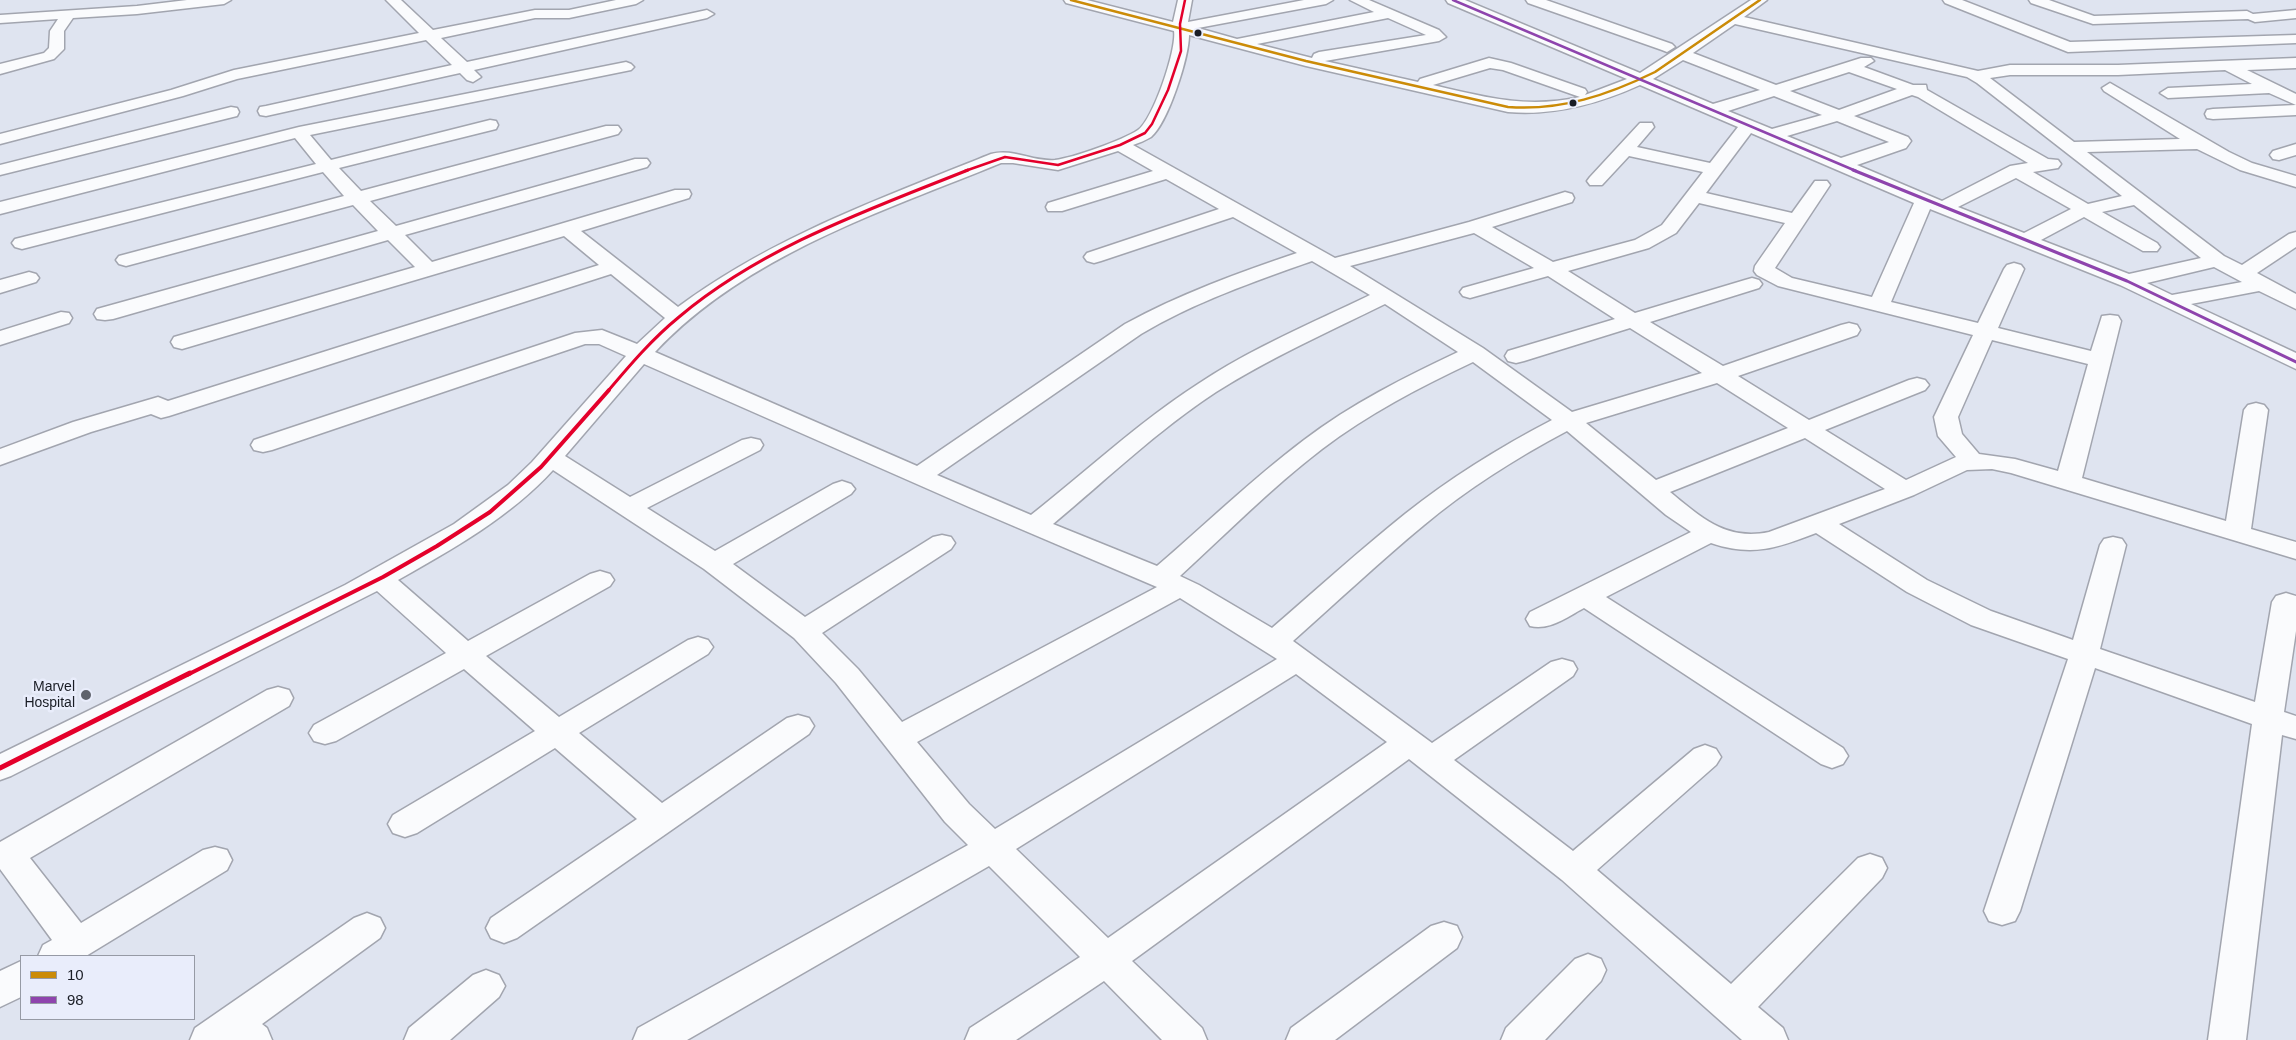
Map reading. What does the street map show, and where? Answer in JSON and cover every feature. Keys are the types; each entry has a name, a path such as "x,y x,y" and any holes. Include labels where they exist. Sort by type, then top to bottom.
{"street":[{"path":"0,19 68,15 224,0"},
{"path":"0,139 177,93 234,75 535,14 579,12 634,0 668,23"},
{"path":"1071,0 1183,26 1326,0"},
{"path":"1088,0 1241,42 1524,109 1565,105 1632,77 1732,19 1760,0"},
{"path":"0,768 381,579 446,542 493,510 552,458 604,393 640,353 678,318 729,280 830,228 998,158 1015,157 1047,166 1093,155 1120,145 1145,132 1152,124 1168,90 1178,60 1182,42 1184,0"},
{"path":"1319,58 1436,35 1357,0"},
{"path":"1453,0 1632,77 1774,134 1934,204 2127,281 2296,362"},
{"path":"1533,0 1675,51 1902,142 1842,164"},
{"path":"1502,21 1578,0"},
{"path":"1675,51 1739,0"},
{"path":"1950,0 2068,47 2296,39"},
{"path":"2041,2 2077,0"},
{"path":"2209,1 2296,35"},
{"path":"2041,2 2085,19 2141,20 2296,14"},
{"path":"1229,3 1255,13"},
{"path":"396,5 491,95"},
{"path":"2135,5 2164,19"},
{"path":"579,12 612,36"},
{"path":"296,78 554,23 560,20 561,14"},
{"path":"266,111 464,69 707,14"},
{"path":"1241,42 1388,14"},
{"path":"0,69 50,56 56,49 57,31 68,15"},
{"path":"1732,19 1957,69 1979,78 2218,260 2296,303"},
{"path":"2141,20 2296,100"},
{"path":"1241,42 1522,102 1554,100 1632,77"},
{"path":"1712,110 1850,67 1885,53"},
{"path":"1426,82 1489,62 1580,92"},
{"path":"1774,134 1840,116 1880,102 1894,94 2018,70 2118,70 2296,63"},
{"path":"0,208 300,132 626,67"},
{"path":"1850,67 1914,89 2045,165"},
{"path":"2168,93 2296,87"},
{"path":"2110,88 2199,144 2260,173 2296,182"},
{"path":"2213,114 2296,110"},
{"path":"0,170 231,112"},
{"path":"1470,292 1552,270 1656,238 1669,229 1749,124"},
{"path":"22,243 490,125"},
{"path":"1596,181 1646,127"},
{"path":"126,260 612,130"},
{"path":"300,132 326,167 429,270"},
{"path":"2072,147 2199,144"},
{"path":"1120,145 1386,296 1475,353 1570,420 1653,490 1710,533 1733,542 1755,544 1776,540 1905,490 1959,464 1972,461 2014,466 2296,550"},
{"path":"2279,154 2296,149"},
{"path":"1625,150 1715,169"},
{"path":"1880,305 1934,204 2016,170 2045,165 2091,162"},
{"path":"105,314 641,163"},
{"path":"2016,170 2150,247"},
{"path":"1055,207 1166,172"},
{"path":"1821,186 1765,266 1764,272 1785,282 2100,360"},
{"path":"182,342 682,194"},
{"path":"1694,196 1797,220"},
{"path":"1332,266 1476,226 1565,198"},
{"path":"2025,240 2084,210 2136,199"},
{"path":"1094,257 1235,210"},
{"path":"1476,226 1552,270 1905,490"},
{"path":"567,229 678,318"},
{"path":"2242,274 2296,238"},
{"path":"2123,254 2190,240"},
{"path":"919,476 1133,329 1166,310 1201,294 1312,254"},
{"path":"2127,281 2218,260"},
{"path":"0,458 82,427 159,408 613,267"},
{"path":"1972,461 1950,436 1946,417 1987,332 2014,269"},
{"path":"0,287 29,278"},
{"path":"1516,356 1752,284"},
{"path":"2172,301 2261,285"},
{"path":"1035,525 1185,404 1223,379 1264,354 1386,296"},
{"path":"0,338 61,318"},
{"path":"2068,482 2110,321"},
{"path":"652,1040 993,847 1286,651 1415,519 1458,488 1534,439 1570,420 1720,375 1849,330"},
{"path":"264,445 583,338 602,337 919,476 1170,582 1286,651 1420,751 1574,870 1769,1040"},
{"path":"2269,349 2296,342"},
{"path":"898,738 1170,582 1292,460 1331,432 1424,376 1475,353"},
{"path":"1653,490 1917,385"},
{"path":"2237,533 2256,410"},
{"path":"628,508 751,445"},
{"path":"552,458 714,563 804,631 847,676 957,813 1188,1040"},
{"path":"714,563 842,489"},
{"path":"1819,523 1946,602 1982,618 2282,724"},
{"path":"1540,619 1710,533"},
{"path":"804,631 942,543"},
{"path":"2002,911 2084,655 2113,545"},
{"path":"381,579 465,654 660,820"},
{"path":"325,732 600,580"},
{"path":"1585,596 1832,756"},
{"path":"2227,1040 2282,724 2286,602"},
{"path":"405,824 698,647"},
{"path":"984,1040 1420,751 1562,669"},
{"path":"215,860 66,950 4,856 278,698"},
{"path":"504,928 798,726"},
{"path":"1574,870 1706,757"},
{"path":"1732,1008 1870,868"},
{"path":"232,1034 367,928"},
{"path":"1305,1040 1444,937"},
{"path":"1520,1040 1588,970"},
{"path":"0,990 20,979"},
{"path":"423,1040 486,986"}],"transit line":[{"name":"10","path":"1071,0 1306,61 1508,107 1527,108 1546,108 1583,101 1638,80 1655,72 1760,0"},
{"path":"0,768 355,591 410,562 490,512 517,491 541,467 630,364 654,340 679,317 714,290 752,266 832,226 997,158 1013,157 1042,164 1058,165 1120,145 1145,133 1152,124 1168,90 1181,51 1182,36 1180,24 1185,0"},
{"name":"98","path":"1453,0 1943,208 2127,281 2296,362"}],"place":[{"name":"Marvel Hospital","path":"86,695"}]}
